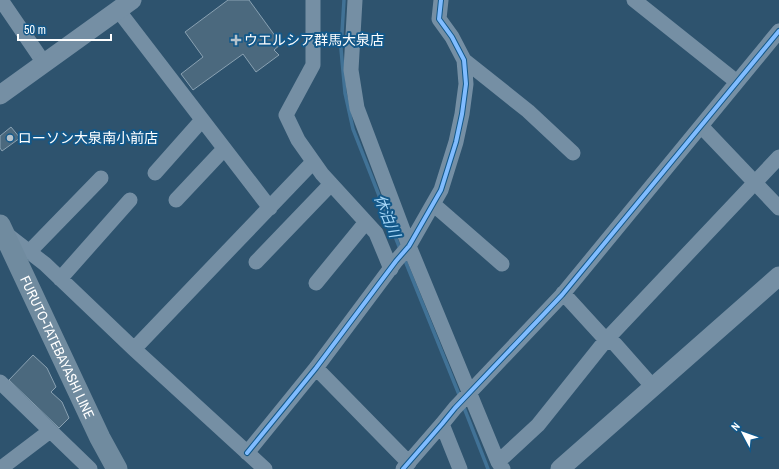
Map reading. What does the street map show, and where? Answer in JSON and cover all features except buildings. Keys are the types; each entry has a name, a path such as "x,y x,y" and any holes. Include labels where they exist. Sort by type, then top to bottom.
{"main road":[{"name":"FURUTO-TATEBAYASHI LINE","path":"1,228 116,469"}],"street":[{"path":"2,0 44,63"},
{"path":"313,0 313,65 286,115 298,140 322,174 376,233 393,265"},
{"path":"355,0 351,70 357,108 409,246 500,466 538,425 606,340 779,157"},
{"path":"247,453 316,368 393,265 409,246 441,190 456,142 466,84 464,60 452,37 439,19 441,0"},
{"path":"634,0 737,82"},
{"path":"0,94 125,5 202,120 270,208"},
{"path":"316,368 406,466 455,408 563,293 779,31"},
{"path":"464,60 528,111 573,153"},
{"path":"155,173 202,120"},
{"path":"701,126 779,208"},
{"path":"176,200 224,149"},
{"path":"134,349 314,162"},
{"path":"29,252 102,178"},
{"path":"256,262 331,184"},
{"path":"60,279 130,200"},
{"path":"433,204 502,264"},
{"path":"316,283 366,222"},
{"path":"1,228 45,264 134,349 265,469"},
{"path":"560,469 779,276"},
{"path":"563,293 606,340 615,344 653,386"},
{"path":"0,382 90,469"},
{"path":"442,424 460,469"},
{"path":"0,469 50,431"}],"waterway":[{"name":"休泊川","path":"344,0 341,49 345,93 353,129 400,249"},
{"name":"休泊川","path":"404,258 460,397"},
{"name":"休泊川","path":"463,405 488,469"}],"cycle path":[{"path":"247,453 316,368 396,261 409,246 441,190 456,142 466,84 464,60 452,37 439,19 441,0"},
{"path":"403,469 455,408 562,295 779,31"}],"place":[{"name":"ウエルシア群馬大泉店","path":"236,40"},
{"name":"ローソン大泉南小前店","path":"10,138"}]}
